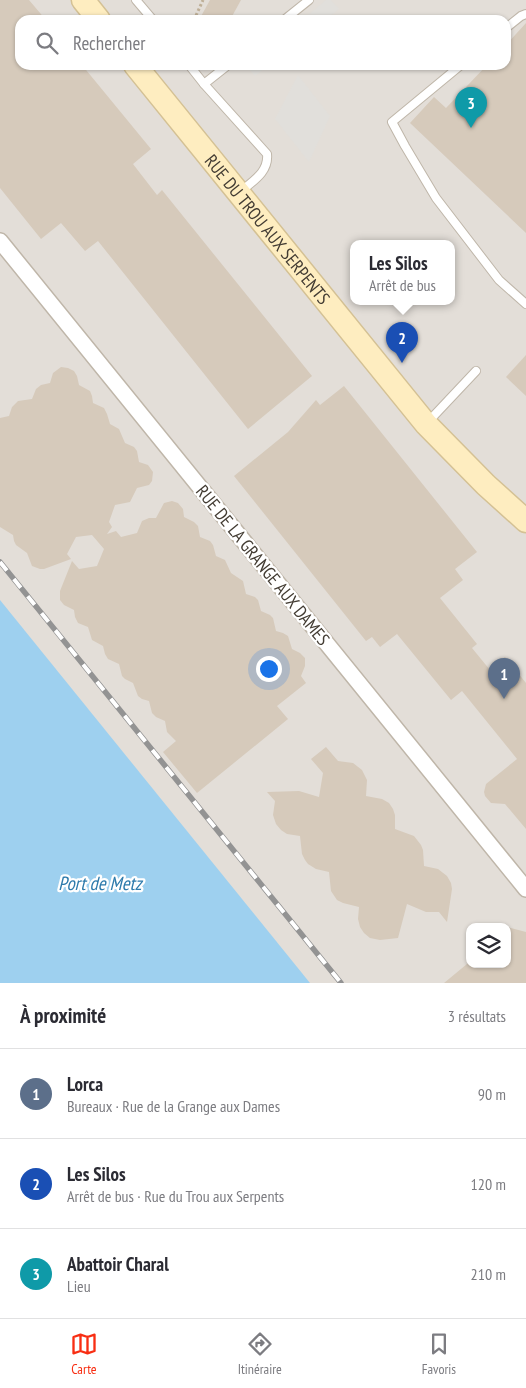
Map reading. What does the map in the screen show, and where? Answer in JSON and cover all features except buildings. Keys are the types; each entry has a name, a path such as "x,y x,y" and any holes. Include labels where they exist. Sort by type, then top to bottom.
{"street":[{"path":"83,0 95,15"},
{"name":"RUE DU TROU AUX SERPENTS","path":"139,70 426,424 486,485 521,513"},
{"name":"RUE DE LA GRANGE AUX DAMES","path":"0,241 526,889"}],"lane":[{"path":"136,0 149,15"},
{"path":"290,15 309,0"},
{"path":"511,24 526,14"},
{"path":"193,70 267,154 268,160 262,173 239,193"},
{"path":"204,84 222,70"},
{"path":"455,70 392,122 436,198 499,280 526,304"},
{"path":"426,424 476,371"}],"path":[{"path":"196,15 203,0"}],"shaded area":[{"path":"0,0 526,0 526,983 0,983"},
{"path":"326,0 331,0 339,9 331,15 308,15"},
{"path":"250,70 263,70 255,76"},
{"path":"298,75 330,116 309,162 275,119"}],"water":[{"name":"Port de Metz","path":"0,600 310,983 0,983"}],"railway":[{"path":"0,562 341,983"}],"place":[{"name":"Abattoir Charal","path":"471,128"},
{"name":"Les Silos","path":"402,363"},
{"name":"Lorca","path":"504,699"}]}
